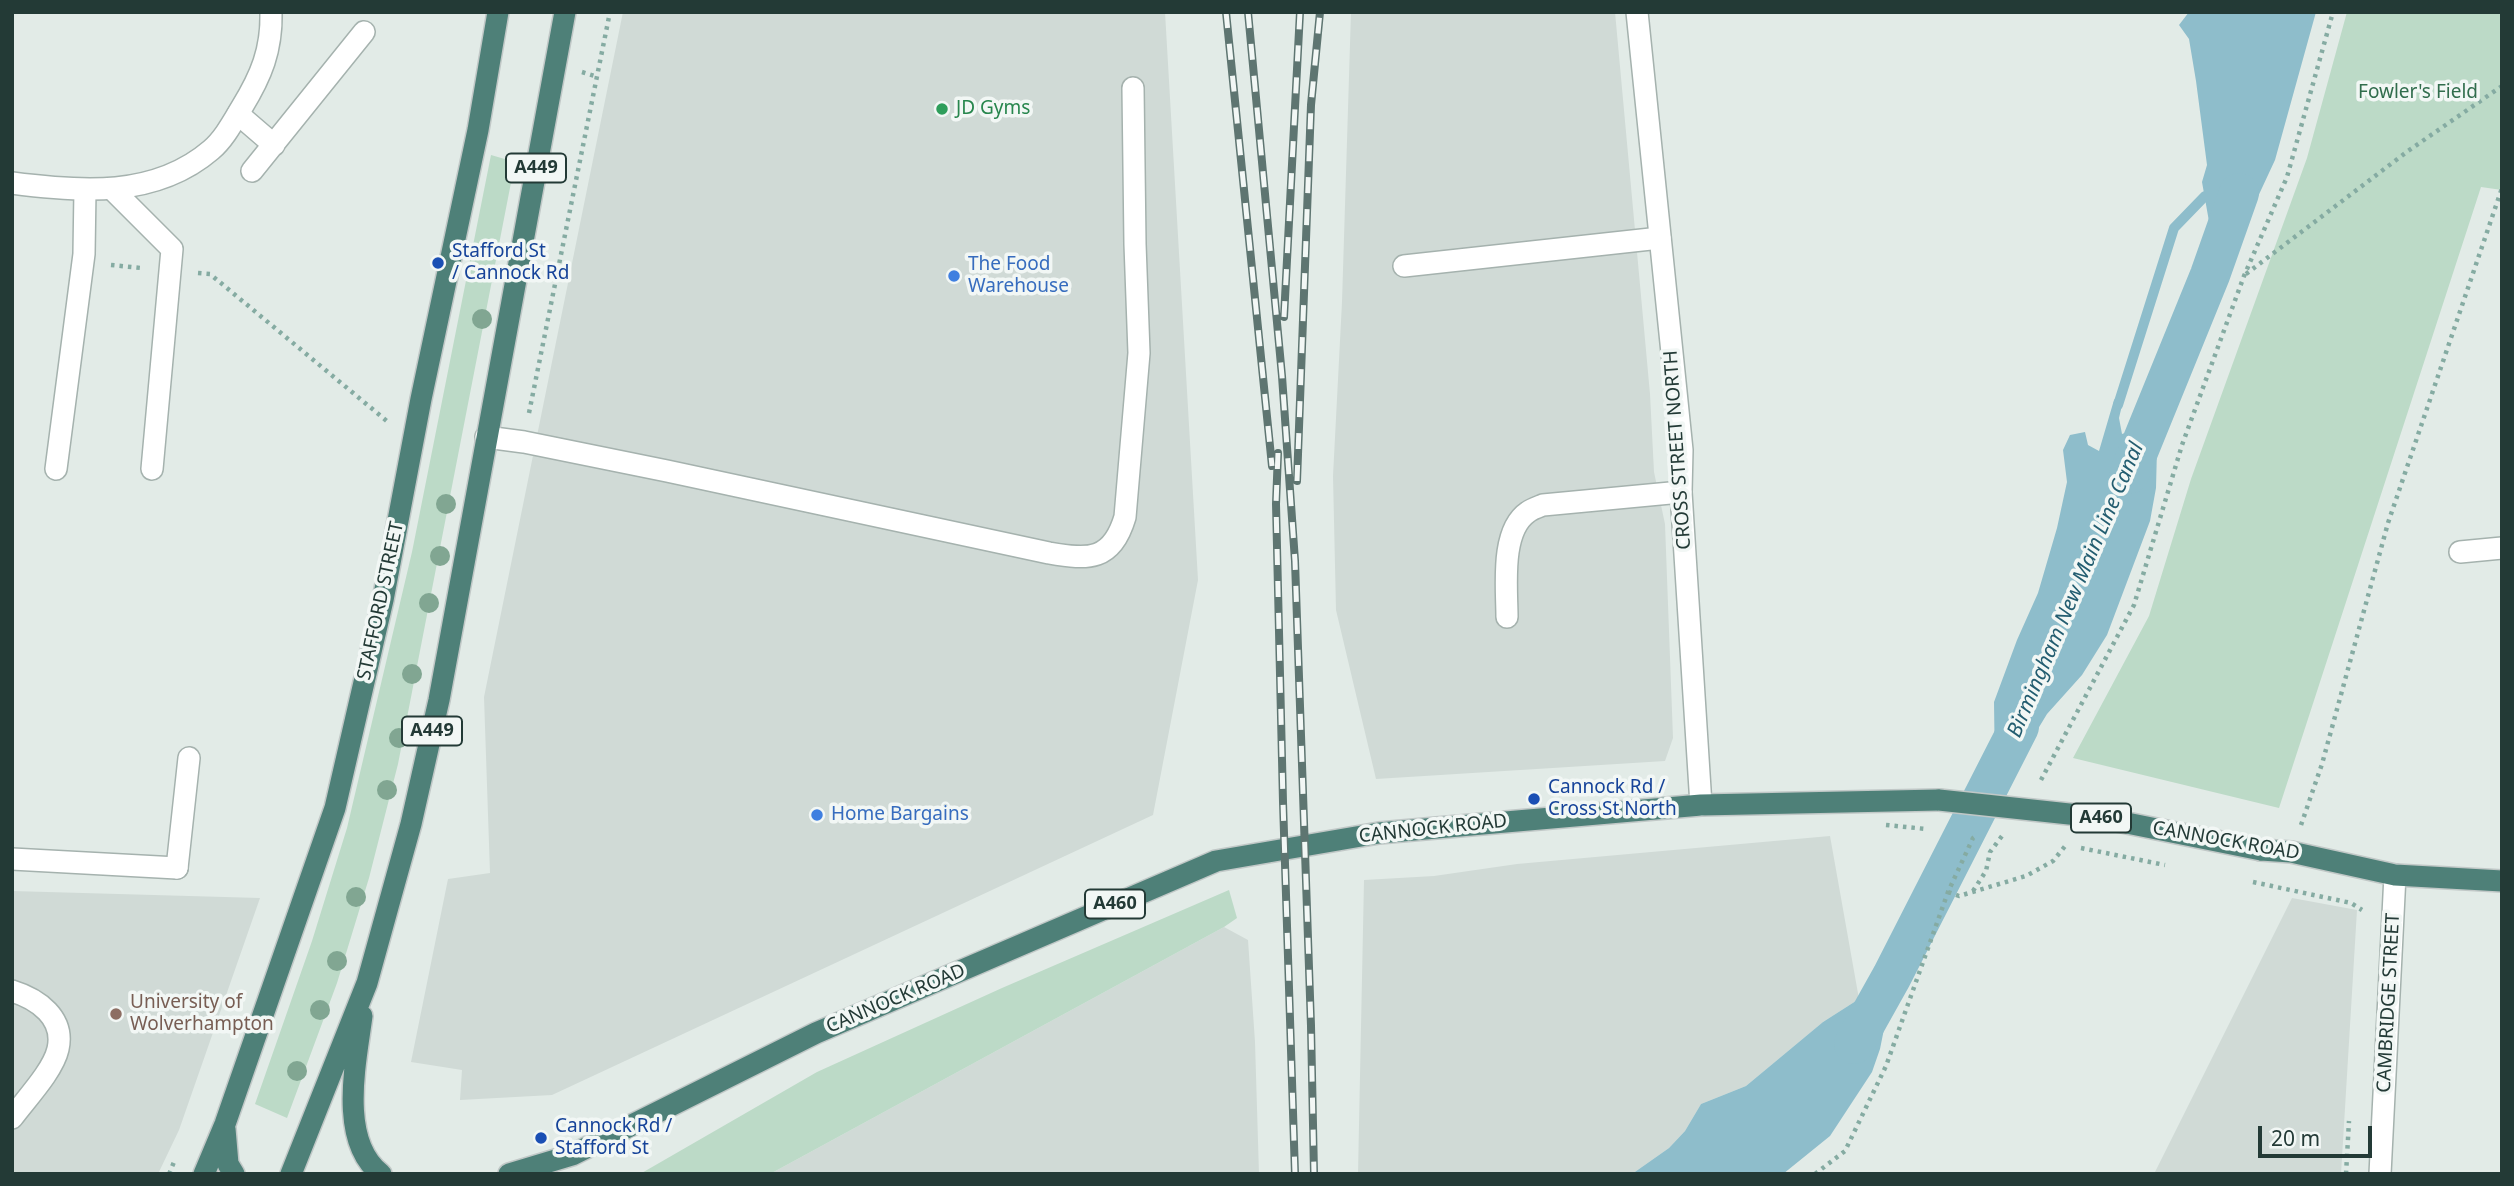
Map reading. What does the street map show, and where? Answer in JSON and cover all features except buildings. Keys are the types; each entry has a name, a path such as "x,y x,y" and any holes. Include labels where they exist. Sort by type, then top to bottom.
{"highway":[{"name":"STAFFORD STREET","path":"204,1174 225,1124 335,808 383,600 421,399 478,130 498,12"},
{"name":"A449","path":"291,1174 367,983 411,824 439,700 565,12"},
{"name":"CANNOCK ROAD","path":"509,1174 572,1155 816,1033 1216,861 1379,833 1701,805 1939,800 2097,817 2261,850 2291,852 2396,875 2502,881"},
{"path":"367,983 352,1088 353,1115 359,1139 372,1167 381,1174"},
{"path":"225,1124 228,1164 234,1174"},
{"name":"A460","path":"540,1174 572,1155"}],"street":[{"path":"12,183 85,191 112,189 149,182 178,171 211,150 238,114 267,60 271,12"},
{"name":"CROSS STREET NORTH","path":"1637,12 1682,450 1681,492 1701,805"},
{"path":"252,171 364,32"},
{"path":"486,438 524,442 1049,553 1089,558 1103,551 1119,537 1125,517 1139,353 1133,88"},
{"path":"238,114 274,145"},
{"path":"112,189 172,249 152,468"},
{"path":"56,469 83,262 85,191"},
{"path":"1404,266 1660,238"},
{"path":"1507,617 1507,551 1517,525 1527,512 1543,505 1681,492"},
{"path":"2460,552 2502,548"},
{"path":"12,859 177,868 190,758"},
{"name":"CAMBRIDGE STREET","path":"2380,1174 2396,875"},
{"path":"12,990 41,1003 53,1018 59,1035 58,1050 49,1069 12,1118"}],"path":[{"path":"524,442 610,12"},
{"path":"2040,781 2134,605 2182,445 2244,276 2287,177 2333,12"},
{"path":"2244,276 2408,150 2502,86"},
{"path":"2299,829 2322,764 2388,523 2502,188"},
{"path":"83,262 210,274 394,428"},
{"path":"1886,825 1937,830"},
{"path":"1815,1174 1844,1151 1886,1066 1948,892 1973,838 1983,831"},
{"path":"1963,832 2011,837"},
{"path":"1972,892 1986,870 1990,852 2002,836"},
{"path":"2054,843 2170,865"},
{"path":"1948,892 1959,896 2026,876 2053,861 2066,845"},
{"path":"2253,882 2351,903 2364,911 2363,922"},
{"path":"169,1174 174,1161"}],"shaded area":[{"path":"623,12 1165,12 1198,580 1153,815 552,1095 460,1100 462,1070 411,1062 448,879 490,873 484,697"},
{"path":"1351,12 1615,12 1650,394 1654,472 1665,524 1673,738 1665,761 1376,779 1336,610 1333,476 1342,302"},
{"path":"1830,836 1859,999 1823,1022 1746,1086 1701,1104 1685,1131 1669,1148 1632,1174 1358,1174 1364,880 1434,876 1517,864"},
{"name":"University of Wolverhampton","path":"12,891 260,898 179,1130 158,1174 12,1174"},
{"path":"2292,898 2357,910 2341,1174 2154,1174"},
{"path":"1224,927 1248,940 1255,1042 1259,1174 770,1174"}],"green space":[{"name":"Fowler's Field","path":"2347,12 2502,12 2502,190 2481,187 2279,808 2073,758 2149,616 2191,479 2307,158"},
{"path":"491,155 515,162 398,764 369,878 337,983 287,1118 255,1104 312,941 347,828 412,552"},
{"path":"1229,890 1237,918 1224,927 770,1174 640,1174 817,1072"}],"water":[{"path":"2189,12 2316,12 2275,160 2255,203 2221,244 2213,244 2202,182 2207,165 2196,81 2189,39 2179,25"},
{"path":"2127,384 2119,418 2122,434 2150,424 2157,449 2156,488 2150,521 2107,635 2082,675 2047,714 2024,752 1995,775 1994,702 2038,593 2057,528 2067,482 2063,450 2070,435 2085,432 2088,445 2099,451 2114,400"},
{"path":"1880,996 1886,1019 1872,1072 1830,1136 1783,1174 1632,1174 1669,1148 1685,1131 1701,1104 1746,1086 1823,1022 1859,999"}],"waterway":[{"name":"Birmingham New Main Line Canal","path":"2129,474 2210,275 2239,193"},
{"path":"2118,405 2174,228 2205,196 2218,196"},
{"name":"Birmingham New Main Line Canal","path":"1854,1044 1892,976 2019,727"}],"railway":[{"path":"1226,12 1272,466"},
{"path":"1248,12 1282,376 1295,561 1314,1174"},
{"path":"1284,317 1300,12"},
{"path":"1297,481 1311,105 1320,12"},
{"path":"1278,453 1276,504 1283,802 1295,1174"}],"place":[{"name":"JD Gyms","path":"942,109"},
{"name":"Stafford St / Cannock Rd","path":"438,263"},
{"name":"The Food Warehouse","path":"954,276"},
{"name":"Cannock Rd / Cross St North","path":"1534,799"},
{"name":"Home Bargains","path":"817,815"},
{"name":"University of Wolverhampton","path":"116,1014"},
{"name":"Cannock Rd / Stafford St","path":"541,1138"}]}
